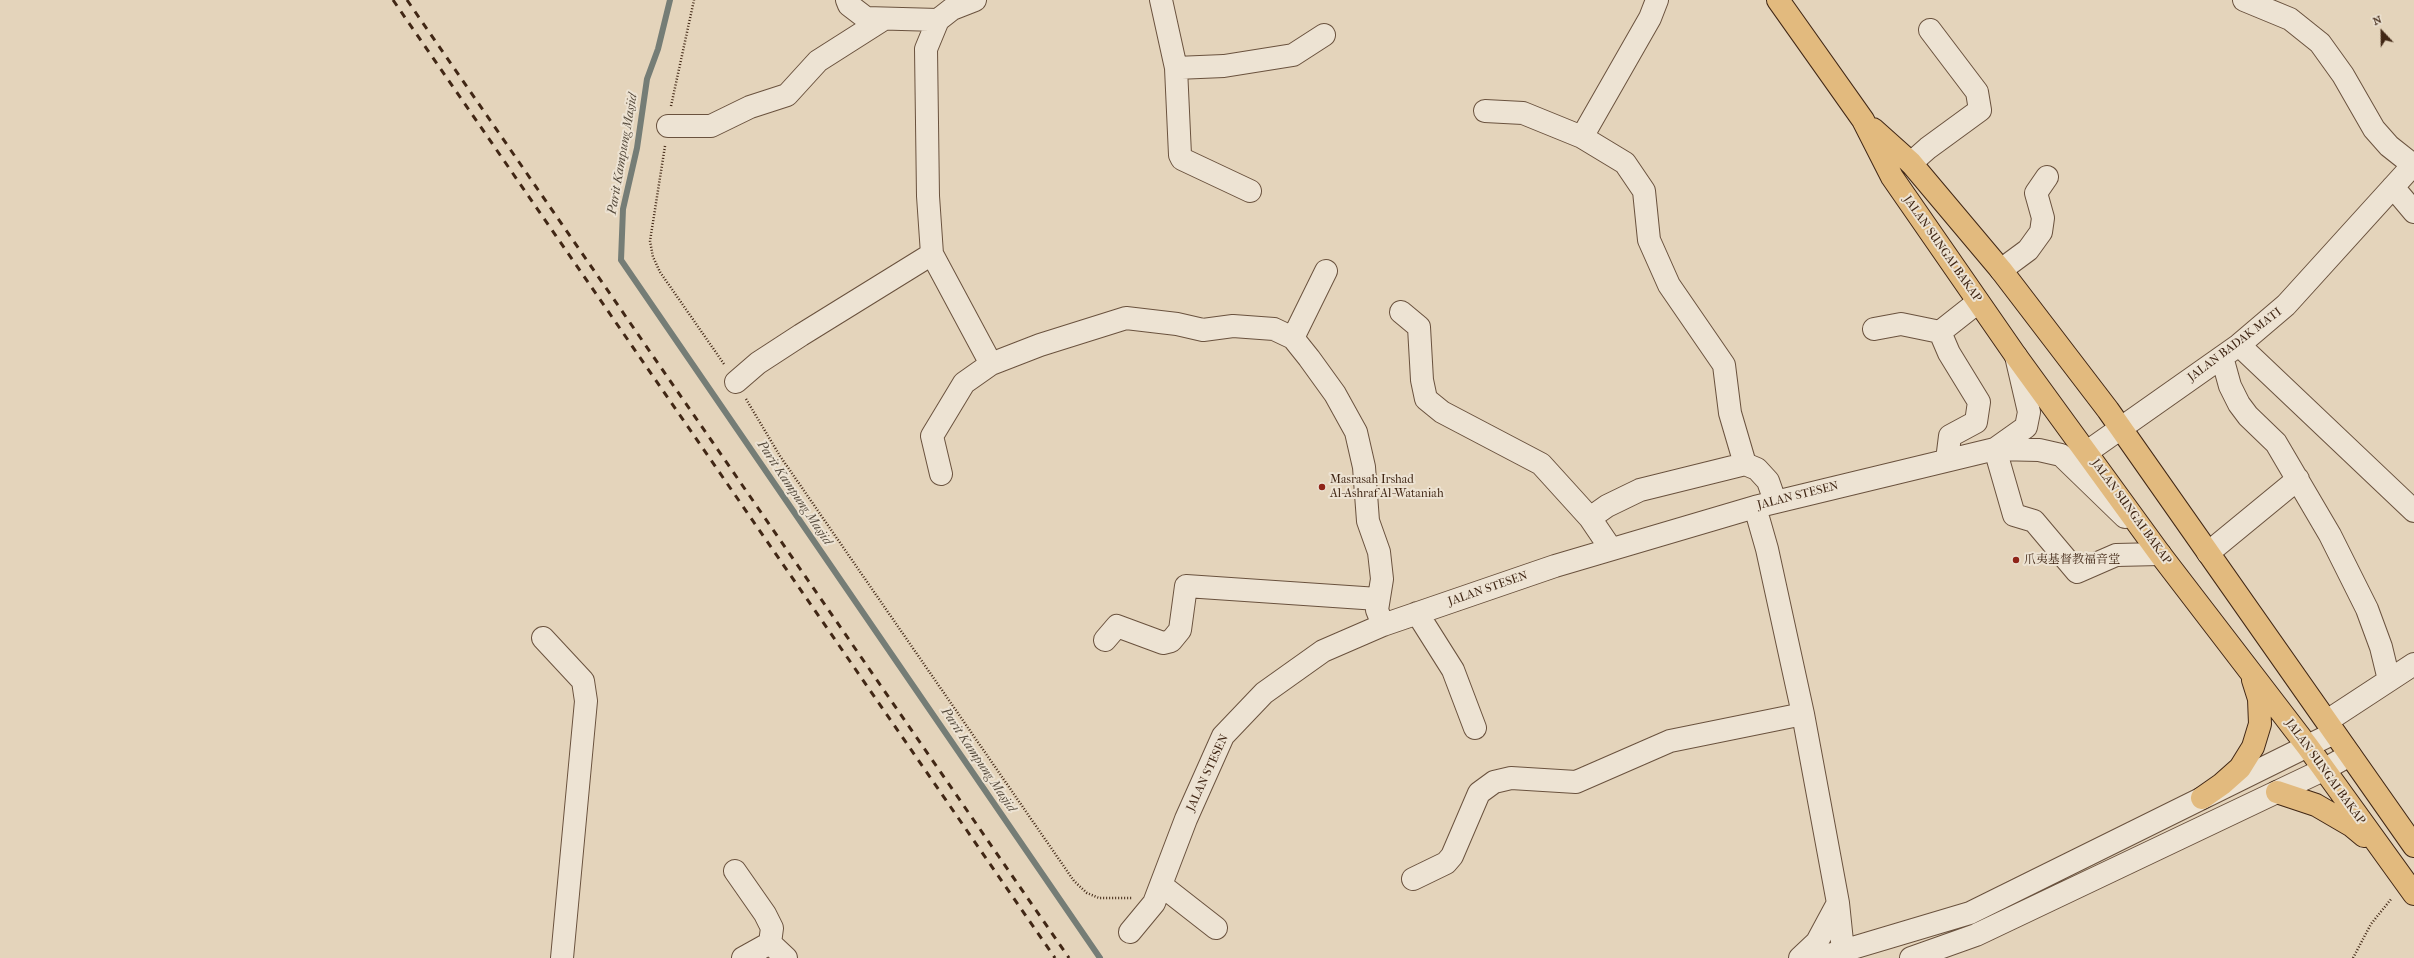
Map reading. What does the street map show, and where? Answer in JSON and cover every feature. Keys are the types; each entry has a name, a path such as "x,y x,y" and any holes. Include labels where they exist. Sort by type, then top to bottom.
{"highway":[{"name":"JALAN SUNGAI BAKAP","path":"1778,0 1863,120 1892,177 2016,356 2160,554 2308,747 2323,770 2410,888"},
{"name":"JALAN SUNGAI BAKAP","path":"1863,120 1911,163 2001,270 2120,429 2414,846"},
{"path":"2202,798 2222,784 2240,768 2253,747 2260,724 2259,699 2251,673"},
{"path":"2277,792 2322,808 2352,826 2383,852"}],"street":[{"path":"847,0 849,4 866,18 884,19 945,10 975,0"},
{"path":"1161,0 1176,68 1180,155 1182,159 1250,191"},
{"path":"1582,137 1650,18 1657,0"},
{"path":"2244,0 2290,19 2320,43 2343,75 2374,129 2389,146 2414,164"},
{"path":"945,10 926,49 928,196 932,254 991,364"},
{"path":"668,126 711,126 750,107 787,95 818,61 884,19"},
{"path":"1911,163 1980,110 1977,92 1930,30"},
{"path":"1176,68 1224,66 1293,55 1324,35"},
{"path":"1485,111 1523,113 1582,137 1625,163 1644,191 1649,240 1669,285 1724,365 1730,413 1744,464"},
{"name":"JALAN BADAK MATI","path":"2087,452 2239,345 2286,305 2414,164"},
{"path":"2001,270 2028,250 2041,232 2043,218 2036,193 2047,177"},
{"path":"2393,187 2414,212"},
{"path":"736,382 758,363 800,335 932,254"},
{"path":"1293,338 1326,270"},
{"path":"1874,329 1901,324 1940,332 1978,302"},
{"path":"1401,312 1419,327 1422,380 1426,399 1442,412 1540,464 1590,518 1611,549"},
{"path":"941,474 932,436 964,383 991,364 1040,345 1126,318 1178,324 1203,330 1233,326 1274,329 1293,338 1335,394 1356,432 1364,466 1368,521 1379,552 1382,579 1377,610 1383,625"},
{"path":"1940,332 1949,353 1979,402 1976,422 1950,436 1947,460"},
{"path":"2239,345 2414,511"},
{"name":"JALAN STESEN","path":"1995,449 2026,427 2030,412 2016,356"},
{"path":"2222,357 2230,386 2239,404 2248,416 2276,443 2330,535 2367,609 2389,680"},
{"path":"1995,449 2014,515 2034,521 2077,572 2116,555 2160,554"},
{"name":"JALAN STESEN","path":"1130,932 1158,894 1186,819 1222,736 1264,693 1323,651 1383,625 1611,549 1775,501 1995,449 2038,450 2061,455 2083,474 2160,554"},
{"path":"1590,518 1607,506 1640,490 1744,464 1758,469 1768,481 1775,501"},
{"path":"2208,554 2298,479"},
{"path":"1755,507 1767,549 1803,714 1848,955"},
{"path":"1105,640 1117,626 1163,643 1171,641 1180,630 1186,586 1378,599"},
{"path":"1417,614 1453,670 1475,728"},
{"path":"543,638 583,680 586,701 562,958"},
{"path":"1819,958 1848,955 1884,940 1970,913 2308,747 2330,727 2389,680 2414,664"},
{"path":"1413,879 1446,863 1452,856 1480,793 1494,782 1511,778 1576,782 1670,741 1803,714"},
{"path":"1916,957 1976,935 2323,770 2350,755"},
{"path":"735,871 772,928 770,943"},
{"path":"1158,894 1216,928"},
{"path":"1838,903 1858,931 1884,940"},
{"path":"1800,958 1817,942 1838,903"},
{"path":"743,958 770,943"},
{"path":"770,943 786,958"}],"path":[{"path":"694,0 678,70 650,241 660,272 736,382 780,456 1074,881 1087,893 1099,898 1134,898 1158,894"},
{"path":"2352,958 2371,924 2410,888"}],"waterway":[{"name":"Parit Kampung Masjid","path":"670,0 658,49 647,79 637,148 623,209 621,260 1100,958"}],"railway":[{"path":"393,0 1055,958"},
{"path":"407,0 1069,958"}],"place":[{"name":"Masrasah Irshad Al-Ashraf Al-Wataniah","path":"1322,487"},
{"name":"爪夷基督教福音堂","path":"2016,560"}]}
